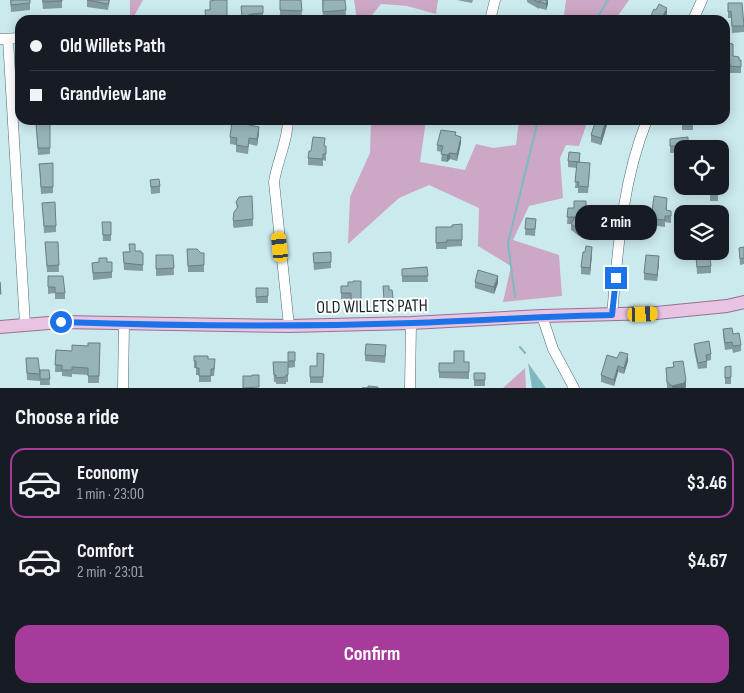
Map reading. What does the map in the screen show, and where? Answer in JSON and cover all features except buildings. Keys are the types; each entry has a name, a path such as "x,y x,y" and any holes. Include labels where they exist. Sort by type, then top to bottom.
{"main road":[{"name":"OLD WILLETS PATH","path":"0,326 61,322 289,326 411,323 542,316 656,314 727,306 744,302"}],"street":[{"path":"491,15 495,0"},
{"path":"695,15 702,0"},
{"path":"4,39 25,324"},
{"path":"288,125 288,131 276,166 274,182 289,326"},
{"path":"612,315 625,199 639,139 645,125"},
{"path":"542,316 553,349 574,388"},
{"path":"410,388 411,323"},
{"path":"123,388 124,324"}],"shaded area":[{"path":"130,0 143,0 135,15 130,15"},
{"path":"354,0 438,0 436,14 407,6 381,4 372,15 356,15"},
{"path":"566,0 629,0 618,15 564,15"},
{"path":"371,125 425,125 420,162 465,170 476,144 493,148 516,145 518,125 586,125 579,146 566,145 560,158 563,198 529,206 513,240 559,255 562,296 503,302 511,266 478,246 479,208 429,185 399,198 348,244 350,197 370,153"},
{"path":"525,368 526,388 503,388"}],"water":[{"path":"528,363 546,388 532,388"}],"waterway":[{"path":"599,15 608,0"},
{"path":"515,297 508,243 537,125"},
{"path":"520,347 525,353"}],"route":[{"path":"61,322 289,326 612,315 616,278"}]}
